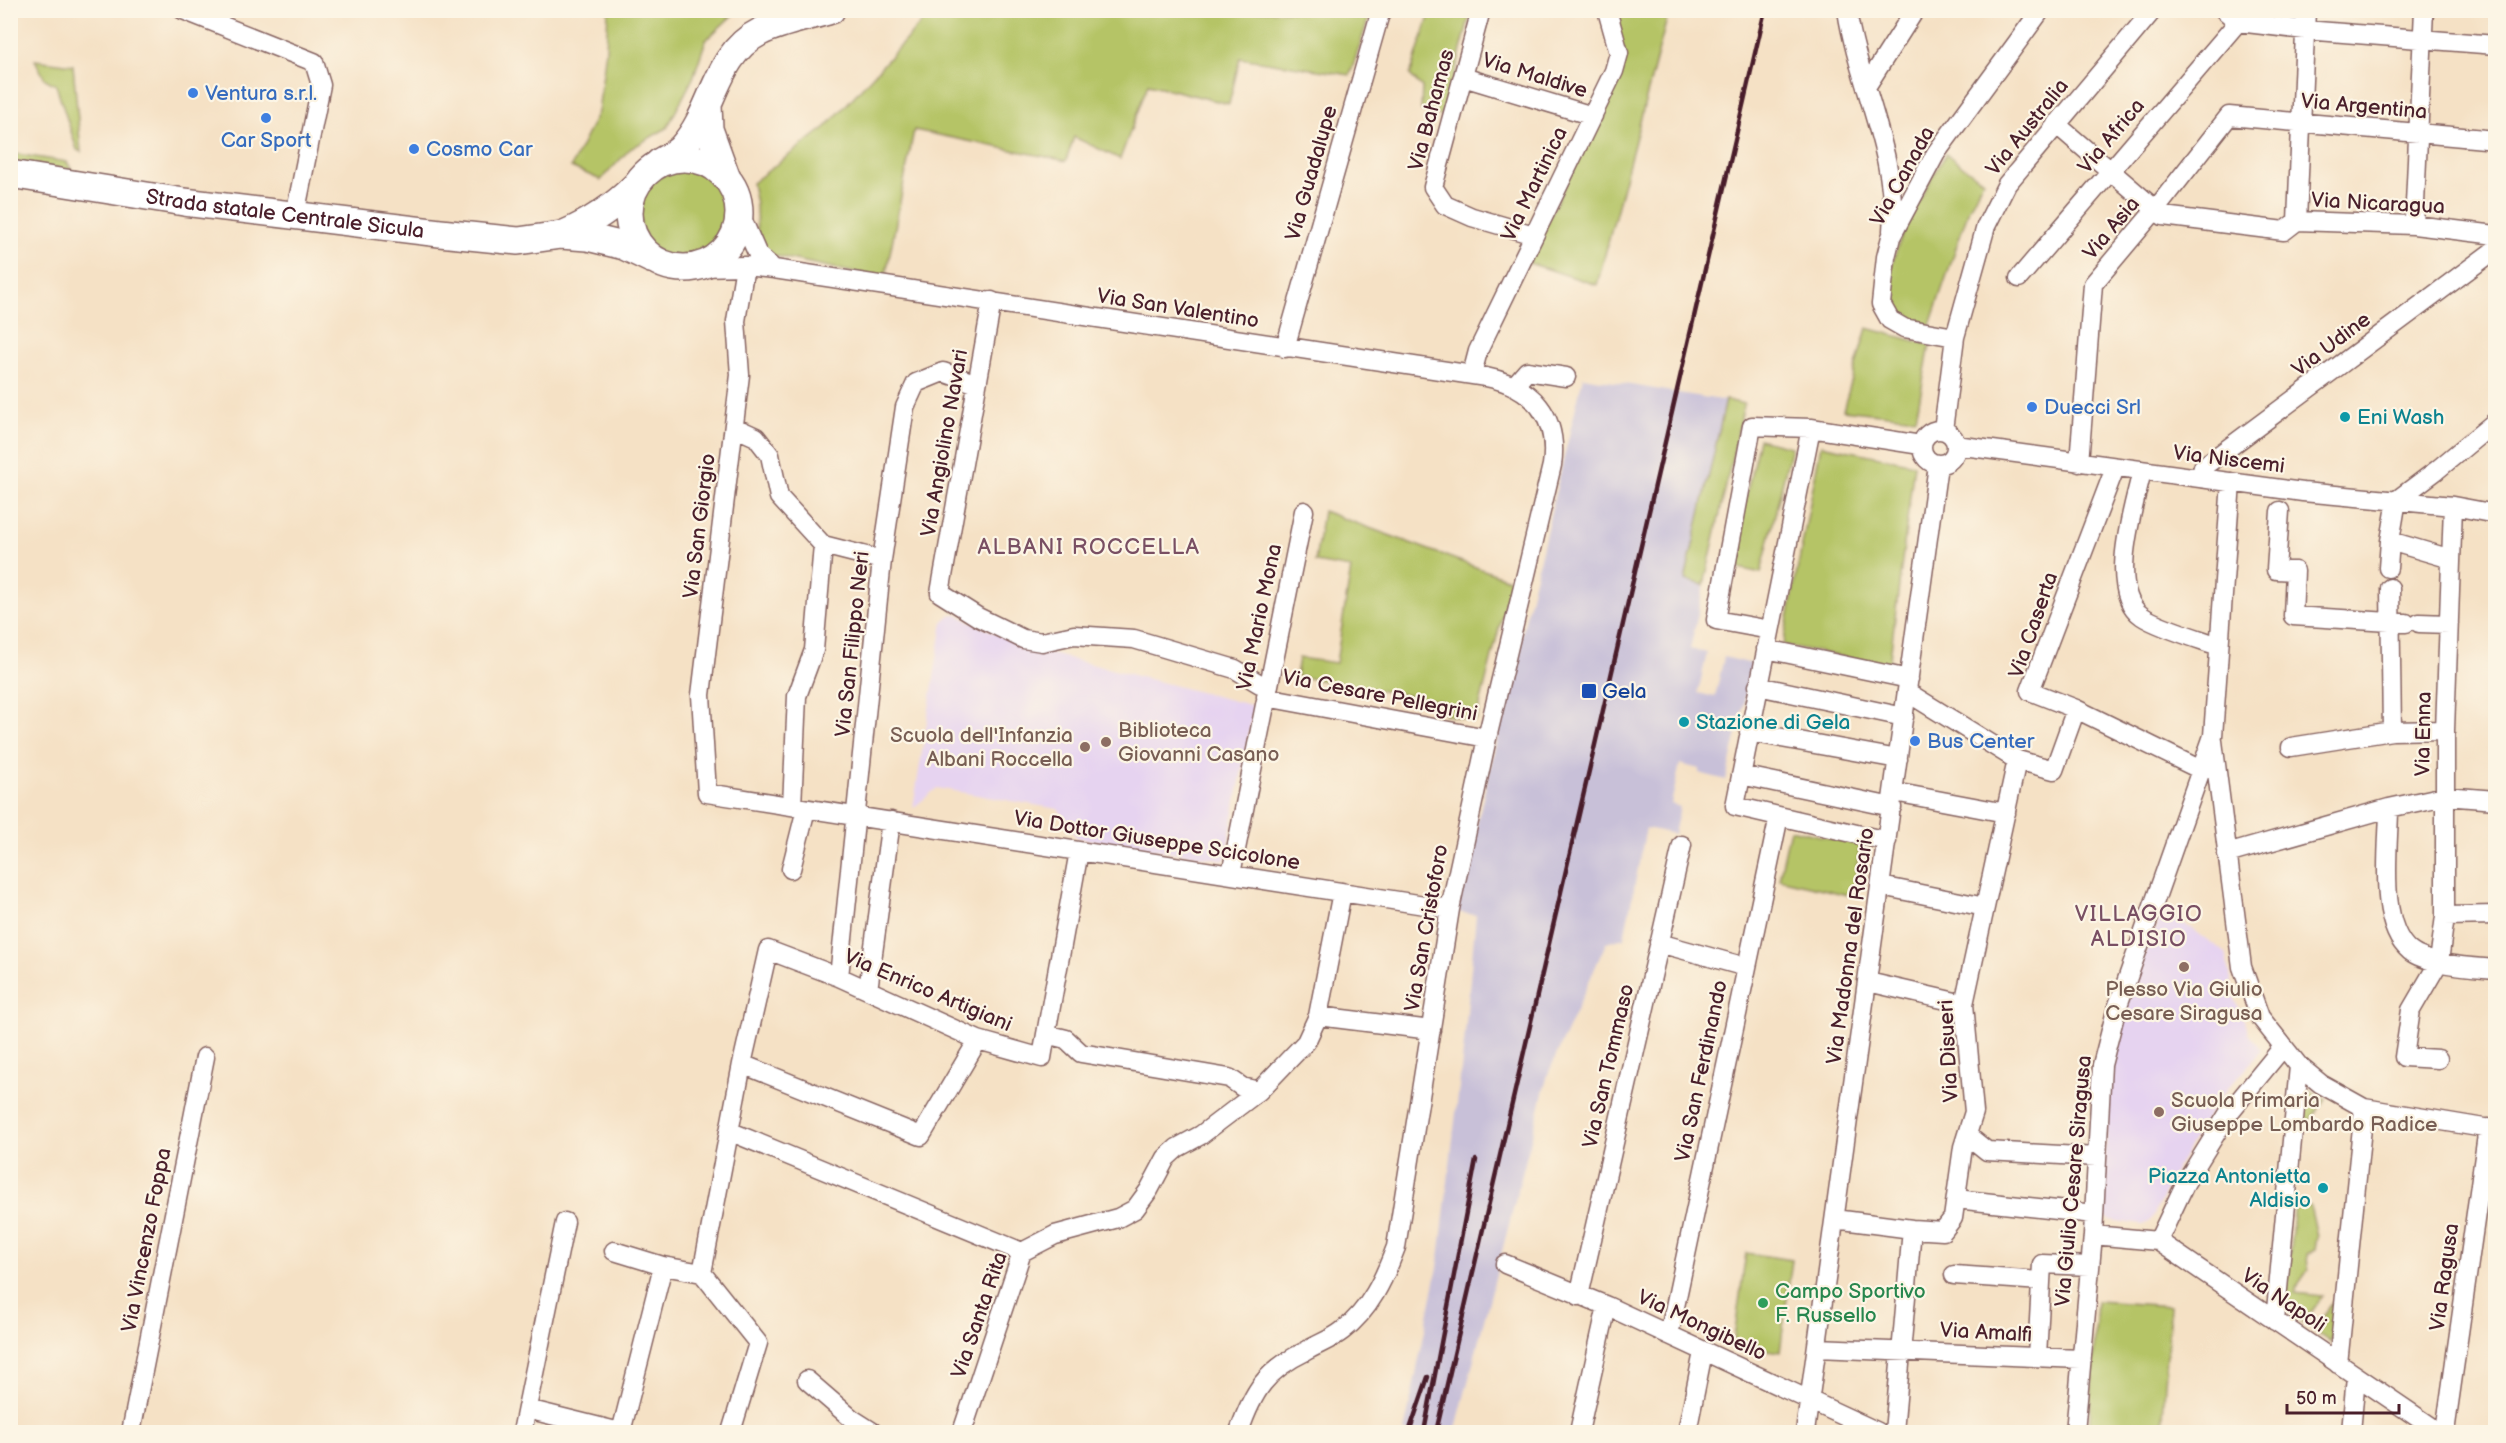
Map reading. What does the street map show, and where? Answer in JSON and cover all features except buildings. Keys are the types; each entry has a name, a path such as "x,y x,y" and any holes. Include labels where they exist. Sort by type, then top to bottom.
{"main road":[{"path":"708,105 709,129 726,176 738,200 740,214 737,231 729,247 716,260 699,267 683,269 666,266 651,259 640,248 632,233 628,217 629,201 635,186 646,172 683,147 708,105 718,79 734,53 759,32 831,10"},
{"path":"660,163 677,158 695,159 712,165 726,176"},
{"name":"Strada statale Centrale Sicula","path":"10,174 184,202 518,241 561,235 587,237 615,243 651,259"},
{"name":"Strada statale Centrale Sicula","path":"561,235 586,225 603,214 635,186"}],"street":[{"path":"183,10 314,62 321,86 296,215"},
{"name":"Via Guadalupe","path":"1285,348 1382,10"},
{"name":"Via Bahamas","path":"1481,10 1433,187 1445,206 1534,236"},
{"name":"Via Martinica","path":"1472,374 1478,351 1614,71 1619,53 1607,10"},
{"path":"1847,10 1851,39 1888,170 1894,206 1891,237"},
{"path":"1866,87 1915,10"},
{"name":"Via Canada","path":"1955,338 1904,328 1890,320 1881,304 1886,257 1891,237 1936,153 2041,10"},
{"name":"Via Australia","path":"1943,430 1955,338 1986,226 2007,184 2152,10"},
{"path":"2297,221 2306,10"},
{"path":"2414,225 2424,10"},
{"path":"2236,14 2305,30 2496,45"},
{"name":"Via Africa","path":"2019,278 2111,171 2236,14"},
{"name":"Via Maldive","path":"1463,77 1593,116"},
{"name":"Via Argentina","path":"2229,116 2496,140"},
{"name":"Via Asia","path":"2079,463 2093,284 2229,116"},
{"path":"2056,124 2156,209"},
{"name":"Via Nicaragua","path":"2156,209 2163,216 2284,231 2297,221 2414,225 2496,235"},
{"path":"740,214 758,255 774,269"},
{"name":"Via Udine","path":"2200,478 2203,467 2496,249"},
{"name":"Via San Valentino","path":"699,267 745,266 774,269 1285,348 1472,374 1514,386"},
{"name":"Via San Giorgio","path":"707,793 701,695 740,375 736,321 745,266"},
{"name":"Via Angiolino Navari","path":"940,593 992,301"},
{"path":"1514,386 1527,371 1566,377"},
{"name":"Via San Filippo Neri","path":"839,977 882,560 905,407 916,383 944,372 977,384"},
{"name":"Via San Cristoforo","path":"1239,1432 1247,1407 1269,1374 1279,1366 1341,1332 1360,1314 1379,1287 1396,1247 1450,909 1553,454 1551,429 1544,413 1532,398 1514,386"},
{"path":"2388,568 2397,500 2496,421"},
{"path":"1770,630 1716,620 1752,426 1811,428 1921,445"},
{"path":"734,427 756,437 770,454 779,497 823,545 882,560"},
{"path":"1811,428 1735,806 1887,841"},
{"path":"1943,430 1954,438 1956,445 1952,459 1946,464 1938,465 1925,459 1921,445 1929,433 1943,430"},
{"name":"Via Niscemi","path":"1956,445 2302,492 2453,506 2496,514"},
{"name":"Via Madonna del Rosario","path":"1805,1432 1938,465"},
{"name":"Via Caserta","path":"2115,468 2030,691 2076,709 2201,770"},
{"path":"2142,471 2124,552 2126,592 2131,606 2143,616 2219,646"},
{"name":"Via Giulio Cesare Siragusa","path":"2075,1432 2094,1214 2102,1065 2116,1011 2212,736 2231,482"},
{"name":"Via Enna","path":"2439,962 2445,916 2445,730 2453,506"},
{"name":"Via Mario Mona","path":"1231,874 1304,511"},
{"path":"2280,511 2276,570 2295,571 2293,616 2449,624"},
{"path":"2390,541 2451,559"},
{"path":"791,868 799,807 797,696 814,650 823,545"},
{"path":"2390,588 2405,622 2392,731"},
{"name":"Via Cesare Pellegrini","path":"940,593 978,617 1023,639 1042,642 1074,635 1134,639 1235,669 1267,691 1487,738"},
{"path":"1766,649 1908,685 2018,760 2054,770 2076,709"},
{"path":"1758,686 1904,717"},
{"path":"2290,747 2392,731 2445,730"},
{"path":"1749,732 1898,759"},
{"path":"2212,736 2242,967 2260,1017 2299,1066 2321,1084 2364,1108 2492,1129"},
{"name":"Via Disueri","path":"1835,1219 1943,1231 1953,1218 1967,1135 1974,1112 1964,1004 2018,760"},
{"path":"1741,775 1893,799 2006,813"},
{"name":"Via Dottor Giuseppe Scicolone","path":"707,793 1450,909"},
{"path":"2227,854 2389,808 2445,796 2496,800"},
{"path":"2389,808 2388,902 2394,931 2410,951 2439,962 2496,969"},
{"name":"Via San Ferdinando","path":"1669,1335 1779,816"},
{"path":"868,990 891,821"},
{"name":"Via San Tommaso","path":"1579,1296 1682,845"},
{"path":"1079,851 1046,1034 1066,1039 1081,1053 1229,1078 1242,1088 1259,1091"},
{"path":"1881,886 1985,907"},
{"name":"Via Santa Rita","path":"962,1432 1022,1252 1055,1235 1118,1218 1135,1209 1149,1190 1166,1158 1177,1148 1201,1136 1259,1091 1306,1042 1318,1016 1342,892"},
{"path":"2445,916 2496,915"},
{"path":"1659,943 1746,967"},
{"name":"Via Enrico Artigiani","path":"742,1064 768,950 839,977 978,1040 1042,1058 1046,1034"},
{"path":"2438,1059 2404,1057 2411,1010 2439,962"},
{"path":"1868,982 1964,1004"},
{"path":"1318,1016 1431,1030"},
{"path":"702,1273 742,1064 921,1136 978,1040"},
{"path":"2158,1241 2186,1182 2228,1114 2283,1047"},
{"name":"Via Vincenzo Foppa","path":"131,1432 205,1057"},
{"path":"2275,1321 2299,1066"},
{"path":"2338,1364 2364,1108"},
{"name":"Via Ragusa","path":"2445,1432 2492,1129"},
{"path":"729,1131 1022,1252"},
{"path":"1967,1135 1987,1151 2097,1157"},
{"path":"1956,1198 2094,1214"},
{"path":"522,1432 565,1222"},
{"path":"1894,1432 1912,1229"},
{"name":"Via Napoli","path":"2092,1235 2158,1241 2439,1432"},
{"path":"614,1251 663,1266 702,1273 758,1343 731,1432"},
{"name":"Via Mongibello","path":"1505,1264 1607,1306 1878,1432"},
{"path":"2037,1357 2042,1264 2090,1266"},
{"path":"527,1409 621,1432 663,1266"},
{"path":"1954,1275 2041,1281"},
{"path":"1579,1432 1607,1306"},
{"name":"Via Amalfi","path":"1817,1348 2081,1359"},
{"path":"1687,1432 1703,1352"},
{"path":"2351,1432 2356,1376"},
{"path":"807,1380 848,1425 873,1432"}],"shaded area":[{"path":"1583,377 1744,404 1690,649 1707,653 1698,693 1715,697 1724,657 1753,664 1726,780 1699,773 1699,769 1680,764 1671,804 1680,807 1674,834 1646,828 1624,938 1606,943 1548,1074 1455,1432 1404,1432 1438,1267 1464,1044 1476,915 1456,912"},
{"name":"Scuola dell'Infanzia Albani Roccella","path":"957,615 1014,642 1059,656 1254,706 1225,860 1077,838 1058,809 937,788 913,808 943,622 949,616"},
{"name":"Scuola Primaria Giuseppe Lombardo Radice","path":"2163,909 2226,953 2235,1000 2250,1034 2262,1050 2222,1095 2176,1169 2153,1216 2143,1225 2111,1220 2102,1215 2111,1056 2119,1035 2119,1022 2129,997 2138,991 2133,981"}],"green space":[{"path":"608,11 737,11 706,40 693,78 667,128 630,149 601,180 571,167 598,112 606,50"},
{"path":"932,11 1371,11 1350,75 1240,58 1229,104 1148,84 1120,159 1074,137 1066,161 914,130 885,279 772,255 757,242 756,204 752,183 826,127"},
{"path":"1431,11 1471,11 1444,116 1421,110 1422,87 1410,75"},
{"path":"1614,11 1669,11 1597,285 1526,262 1617,83"},
{"path":"35,60 73,65 81,152 77,150 56,85 45,79"},
{"path":"10,153 67,162 72,170 11,161"},
{"path":"1946,154 1983,181 1969,209 1930,325 1911,324 1895,312 1889,293 1891,269 1911,216"},
{"path":"686,169 704,172 719,182 729,197 732,215 729,233 719,248 704,258 686,261 668,258 653,248 643,233 640,215 643,197 653,182 668,172"},
{"path":"1867,328 1930,345 1916,418 1843,410"},
{"path":"1726,400 1744,404 1704,585 1685,580"},
{"path":"1759,439 1791,447 1761,573 1730,566"},
{"path":"1821,445 1914,464 1889,666 1783,645"},
{"path":"1323,511 1511,580 1476,721 1445,715 1446,702 1296,676 1299,658 1336,663 1351,568 1315,562"},
{"path":"1790,829 1860,845 1853,896 1779,879"},
{"path":"2306,1090 2326,1099 2300,1134"},
{"path":"2295,1205 2310,1206 2317,1236 2315,1250 2307,1254 2308,1270 2295,1293 2322,1296 2303,1323 2283,1308"},
{"name":"Campo Sportivo F. Russello","path":"1746,1253 1792,1260 1780,1352 1733,1345"},
{"path":"2336,1298 2331,1343 2313,1330"},
{"path":"2097,1301 2170,1306 2162,1432 2089,1432"}],"railway":[{"path":"1436,1432 1765,10"},
{"path":"1424,1432 1476,1160"},
{"path":"1409,1432 1428,1377"}],"place":[{"name":"Ventura s.r.l.","path":"193,93"},
{"name":"Car Sport","path":"266,118"},
{"name":"Cosmo Car","path":"414,149"},
{"name":"Duecci Srl","path":"2032,407"},
{"name":"Eni Wash","path":"2345,417"},
{"name":"Gela","path":"1589,691"},
{"name":"Stazione di Gela","path":"1684,722"},
{"name":"Bus Center","path":"1915,741"},
{"name":"Biblioteca Giovanni Casano","path":"1106,742"},
{"name":"Scuola dell'Infanzia Albani Roccella","path":"1085,747"},
{"name":"Plesso Via Giulio Cesare Siragusa","path":"2184,967"},
{"name":"Scuola Primaria Giuseppe Lombardo Radice","path":"2159,1112"},
{"name":"Piazza Antonietta Aldisio","path":"2323,1188"},
{"name":"Campo Sportivo F. Russello","path":"1763,1303"}],"district":[{"name":"ALBANI ROCCELLA","path":"1089,546"},
{"name":"VILLAGGIO ALDISIO","path":"2139,926"}]}
